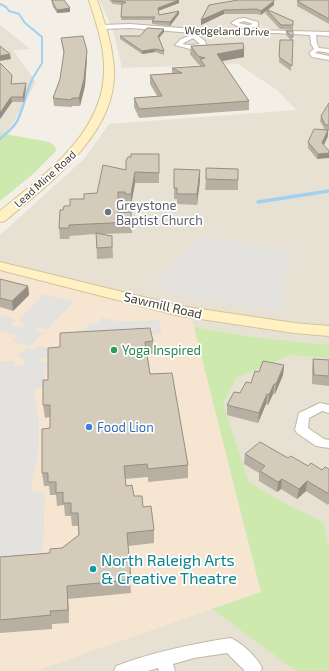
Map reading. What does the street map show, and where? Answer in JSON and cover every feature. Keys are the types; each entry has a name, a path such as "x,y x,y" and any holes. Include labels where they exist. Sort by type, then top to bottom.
{"main road":[{"name":"Lead Mine Road","path":"0,218 63,164 85,140 99,118 106,97 109,64 100,22 93,0"},
{"name":"Sawmill Road","path":"0,266 180,311 294,328 329,331"}],"street":[{"name":"Wedgeland Drive","path":"100,22 144,26 195,34 249,29 329,34"},
{"path":"313,34 314,44 317,49"},
{"path":"329,51 317,49 312,53 314,56 329,58"},
{"path":"329,409 320,407 302,416 301,430 321,443 329,444"},
{"path":"122,671 165,665 194,651 230,645 254,668 252,671"}],"shaded area":[{"path":"99,0 329,0 329,671 0,671 0,235 84,159 109,124 296,110 277,90 238,64 122,68 113,30"},
{"path":"0,25 30,49 13,50 36,82 13,123 0,138"},
{"path":"200,236 291,252 281,310 205,299 154,287"},
{"path":"0,271 167,314 192,319 261,592 35,671 0,671"},
{"path":"43,294 74,302 47,330 42,328 35,329 36,331 43,333 30,346 12,342 17,337 16,335 0,332 0,315 15,319 11,325 22,328 25,324 18,321"},
{"path":"102,318 123,322 159,320 162,334 79,334 92,322 96,323"},
{"path":"39,346 54,348 54,359 47,357 41,359 40,361 48,364 44,375 44,387 35,389 34,391 39,419 39,440 38,456 32,483 32,490 35,492 45,492 43,551 29,553 27,556 0,565 0,362 15,361 14,367 21,366 24,364 25,360 17,356 26,348 32,350"}],"green space":[{"path":"0,133 49,142 55,146 56,151 33,174 0,201"},
{"path":"194,327 252,337 329,345 329,358 291,355 236,378 223,404 249,482 284,503 323,522 329,546 329,671 296,671 212,609 261,592"}],"building":[{"path":"52,0 64,0 70,8 57,10"},
{"path":"112,0 179,0 158,8 159,15 179,11 170,22 152,21 155,17 121,17 122,4 126,2"},
{"path":"238,0 274,1 261,11 257,9 224,10 201,20 209,5"},
{"path":"329,0 329,19 297,1"},
{"path":"266,9 293,21 293,25 281,25"},
{"path":"147,28 164,29 158,36 164,51 155,49 142,51 120,36 140,36"},
{"path":"286,31 293,31 293,37"},
{"path":"83,36 87,51 84,79 79,98 72,98 71,100 53,98 60,79 64,52 61,38"},
{"path":"280,40 293,40 292,66 279,57"},
{"path":"243,43 244,49 217,54 249,101 139,109 134,98 162,96 150,75 182,73 172,68 205,66 200,59 205,58 198,56 191,46"},
{"path":"0,46 10,54 0,56"},
{"path":"0,63 12,75 11,84 26,83 23,97 11,97 0,113"},
{"path":"329,103 329,125 325,125 321,116"},
{"path":"314,129 328,130 322,143 329,153 318,154 308,142"},
{"path":"131,154 159,154 159,173 135,172 131,194 118,192 118,213 131,212 131,222 69,225 69,228 59,228 60,210 63,210 64,206 70,206 70,199 84,199 84,194 97,193 103,165 126,170 126,161 128,157 131,157"},
{"path":"206,168 238,169 238,180 206,179"},
{"path":"174,169 200,170 197,194 177,194 177,188 174,188"},
{"path":"96,233 112,236 112,247 97,248"},
{"path":"0,279 28,286 12,301 0,298"},
{"path":"150,328 153,341 145,342 150,374 172,373 188,465 148,469 147,464 124,466 126,486 132,485 134,496 142,496 143,507 151,506 154,530 127,533 131,580 67,586 68,610 50,611 51,615 0,620 0,557 50,553 50,549 62,548 79,535 78,513 71,513 71,503 63,503 63,492 56,493 56,482 48,482 48,473 42,473 42,429 50,428 50,405 43,405 43,380 48,380 48,348 60,347 60,333"},
{"path":"313,359 329,360 329,376 314,375"},
{"path":"263,361 284,365 276,384 274,384 269,395 267,394 259,413 227,405 234,392 240,393 246,382 251,383 255,371 259,372"},
{"path":"260,442 288,458 291,456 308,466 311,463 322,470 325,467 329,469 329,494 307,481 299,489 282,479 278,482 260,471 265,466 245,454"}],"waterway":[{"path":"0,4 6,7 9,11 19,14 25,23 42,37 42,63 31,81"},
{"path":"0,139 16,123 32,80"},
{"path":"258,202 329,191"}],"place":[{"name":"Greystone Baptist Church","path":"108,212"},
{"name":"Yoga Inspired","path":"114,350"},
{"name":"Food Lion","path":"89,427"},
{"name":"North Raleigh Arts & Creative Theatre","path":"93,569"}]}
